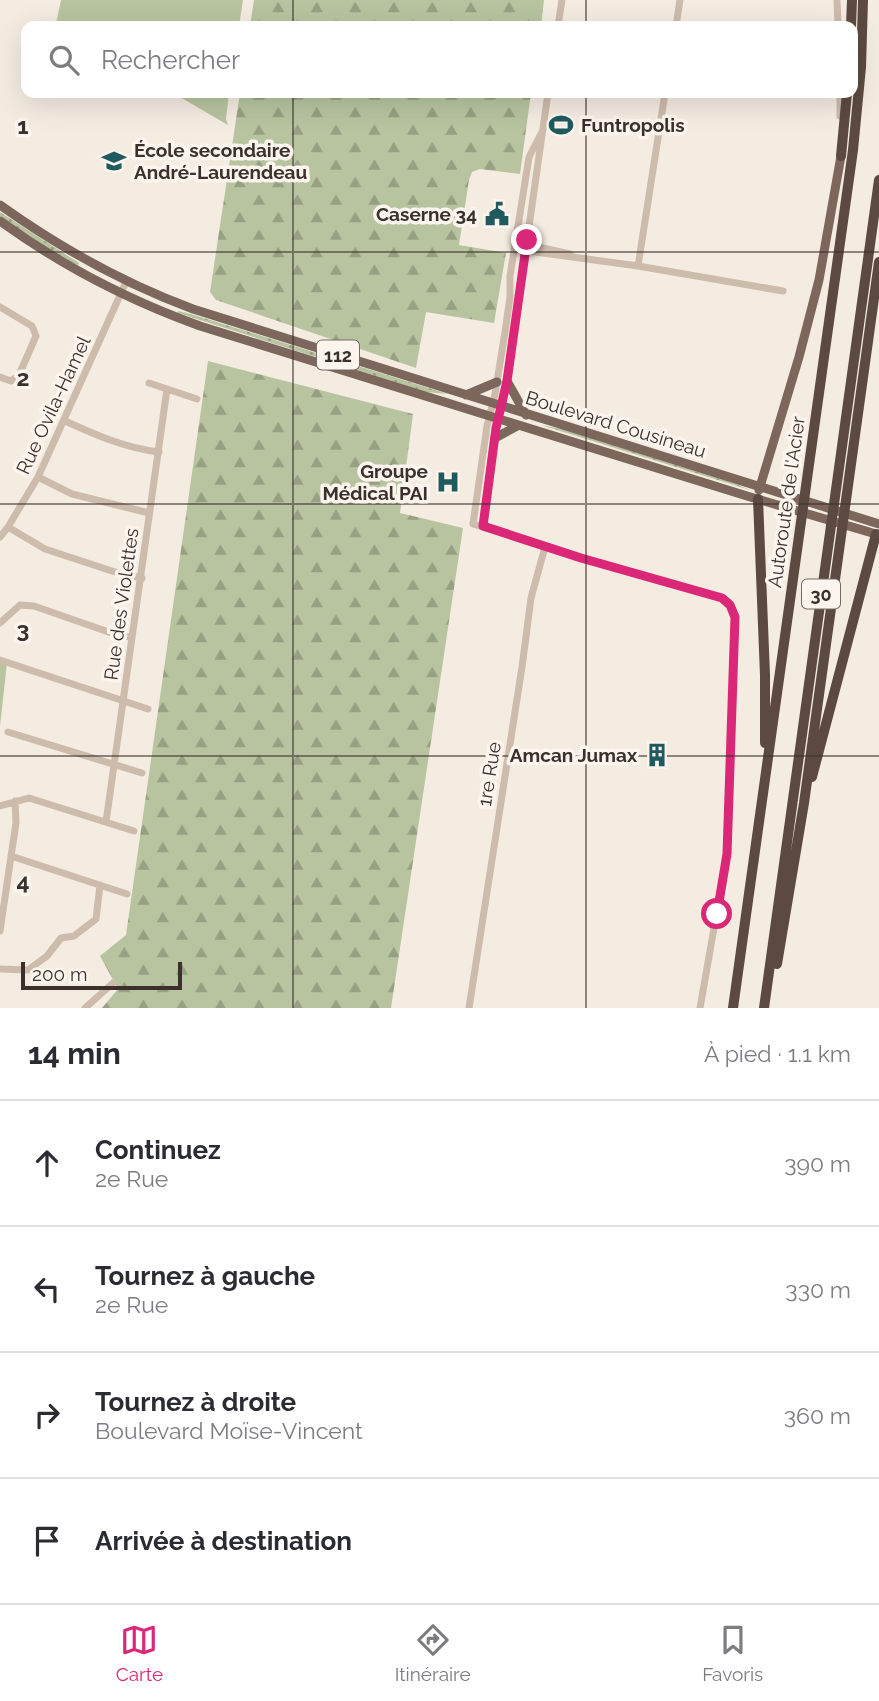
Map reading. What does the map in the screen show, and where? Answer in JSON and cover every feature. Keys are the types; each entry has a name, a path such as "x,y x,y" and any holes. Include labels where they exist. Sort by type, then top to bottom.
{"highway":[{"path":"851,21 852,0"},
{"name":"Autoroute de l'Acier","path":"733,1008 853,150 861,67 863,0"},
{"path":"841,156 847,98"},
{"name":"30","path":"766,1008 879,180"},
{"path":"766,1008 804,803 879,262"},
{"path":"759,493 765,675 765,785"},
{"path":"804,803 878,527"}],"main road":[{"path":"759,493 820,280 841,156"},
{"name":"Boulevard Cousineau","path":"0,205 64,248 126,282 210,315 466,395 759,493 793,509 850,526 878,527"},
{"name":"Boulevard Cousineau","path":"0,221 47,254 121,294 200,326 519,425 759,493 795,498 851,515 878,527"},
{"path":"466,395 502,382 526,415"},
{"path":"495,438 519,425"}],"street":[{"path":"559,21 562,0"},
{"path":"677,21 680,0"},
{"path":"836,0 838,21"},
{"path":"547,98 526,248 473,524 722,598 730,605 735,617 727,854 700,1008"},
{"path":"638,265 664,98"},
{"path":"840,98 841,156"},
{"path":"502,382 515,246 529,157 543,130"},
{"path":"515,246 783,290"},
{"name":"Rue Ovila-Hamel","path":"0,537 38,477 126,282"},
{"path":"0,307 32,326 36,336 19,375 11,381 0,377"},
{"path":"149,383 197,399"},
{"name":"Rue des Violettes","path":"106,822 167,389"},
{"path":"483,526 495,438 494,417"},
{"path":"65,421 110,441 159,452"},
{"path":"38,477 72,494 149,513"},
{"path":"8,527 45,549 121,574 142,578"},
{"name":"1re Rue","path":"469,1008 531,596 545,547"},
{"path":"0,623 20,606 34,606 120,636 132,637"},
{"path":"0,660 148,709"},
{"path":"8,732 142,773"},
{"path":"0,806 29,798 134,831"},
{"path":"0,931 16,823 15,801"},
{"path":"11,856 127,894"},
{"path":"0,969 28,970 47,957 61,938 74,936 96,919 100,886"},
{"path":"85,1008 113,982"}],"green space":[{"path":"61,0 243,0 240,21 57,21"},
{"path":"254,0 544,0 542,21 251,21"},
{"path":"182,98 228,98 228,125"},
{"path":"239,98 530,98 520,174 480,169 472,172 469,180 459,245 506,253 494,323 426,312 416,368 216,300 210,292"},
{"path":"0,212 79,263 78,265 38,244 0,216"},
{"path":"178,311 191,314 448,394 426,392"},
{"path":"208,361 413,414 400,513 463,528 391,1008 102,1008 118,989 100,956 126,935"},
{"path":"541,425 566,430 750,490"},
{"path":"0,660 7,663 0,726"}],"place":[{"name":"Funtropolis","path":"561,125"},
{"name":"École secondaire André-Laurendeau","path":"114,161"},
{"name":"Caserne 34","path":"497,214"},
{"name":"Groupe Médical PAI","path":"448,482"},
{"name":"Amcan Jumax","path":"657,755"}],"route":[{"path":"527,240 483,526 581,558 722,598 730,605 735,617 727,854 717,914"}]}
